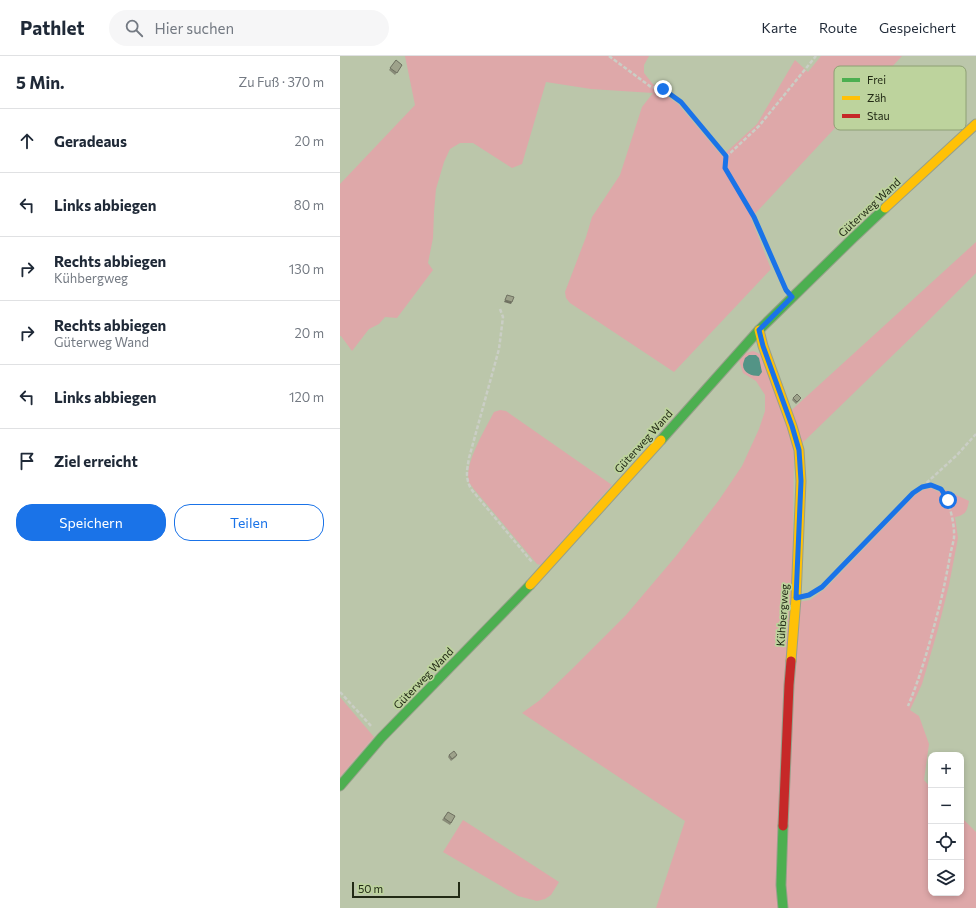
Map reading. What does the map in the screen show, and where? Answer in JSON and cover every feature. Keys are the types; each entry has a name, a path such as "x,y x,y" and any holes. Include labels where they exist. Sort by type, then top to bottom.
{"street":[{"name":"Güterweg Wand","path":"340,786 381,738 542,572 759,330 852,239 976,124"},
{"name":"Kühbergweg","path":"759,330 763,346 792,426 799,450 801,481 796,598 789,685 782,885 783,908"}],"path":[{"path":"609,56 651,87 663,89 681,102 726,156"},
{"path":"792,297 786,290 754,217 725,168 726,156 759,126 816,56"},
{"path":"500,309 504,317 499,349 469,458 466,473 467,482 471,489 542,572"},
{"path":"796,598 809,595 822,587 913,493 922,487 957,455 976,434"},
{"path":"908,706 918,683 934,628 945,584 954,537 952,517 948,500 941,489 931,485 922,487"},
{"path":"340,692 381,738"}],"shaded area":[{"path":"405,56 649,56 644,65 644,73 661,92 678,104 722,156 757,124 795,60 808,72 821,56 902,56 893,66 834,66 834,129 751,218 771,269 674,372 570,303 566,298 565,292 592,217 620,175 642,107 653,93 591,89 546,82 522,164 512,168 473,143 460,143 450,149 444,162 436,189 433,238 428,263 433,270 397,318 385,317 379,324 369,329 352,351 340,336 340,184 415,105"},
{"path":"976,242 976,273 794,451 792,603 810,600 825,589 915,495 923,490 931,488 939,492 946,490 969,501 968,507 964,514 955,517 958,538 949,585 922,684 910,710 919,716 929,744 924,780 928,785 928,896 964,896 964,820 976,832 976,908 656,908 685,821 522,713 540,700 626,615 676,556 719,500 742,466 759,429 765,411 765,395 756,381 743,373 739,361 746,353 753,351 760,354 784,417"},
{"path":"500,410 506,411 612,485 541,565 537,564 469,483 469,467 476,447 494,412"},
{"path":"340,697 374,737 340,777"},
{"path":"463,820 559,882 551,895 545,899 537,901 518,896 443,852"}],"water":[{"path":"749,355 756,355 759,358 762,372 759,376 748,374 743,368 745,358"}],"building":[{"path":"396,60 402,65 397,73 390,68"},
{"path":"507,295 514,297 512,302 505,300"},
{"path":"797,394 801,398 797,402 793,398"},
{"path":"454,751 457,755 452,759 449,755"},
{"path":"448,812 455,816 451,823 444,818"}],"traffic: fast":[{"path":"661,440 759,330 885,208"},
{"path":"340,786 381,738 530,585"},
{"path":"783,826 781,885 783,908"}],"traffic: slow":[{"path":"885,208 976,124"},
{"path":"759,330 763,346 792,426 799,450 801,481 796,598 791,661"},
{"path":"530,585 661,440"}],"traffic: jam":[{"path":"783,826 791,661"}],"route":[{"path":"663,89 681,102 726,156 725,168 754,217 786,290 792,297 759,330 763,346 792,426 799,450 801,481 796,598 809,595 822,587 913,493 922,487 931,485 941,489 948,500"}]}
